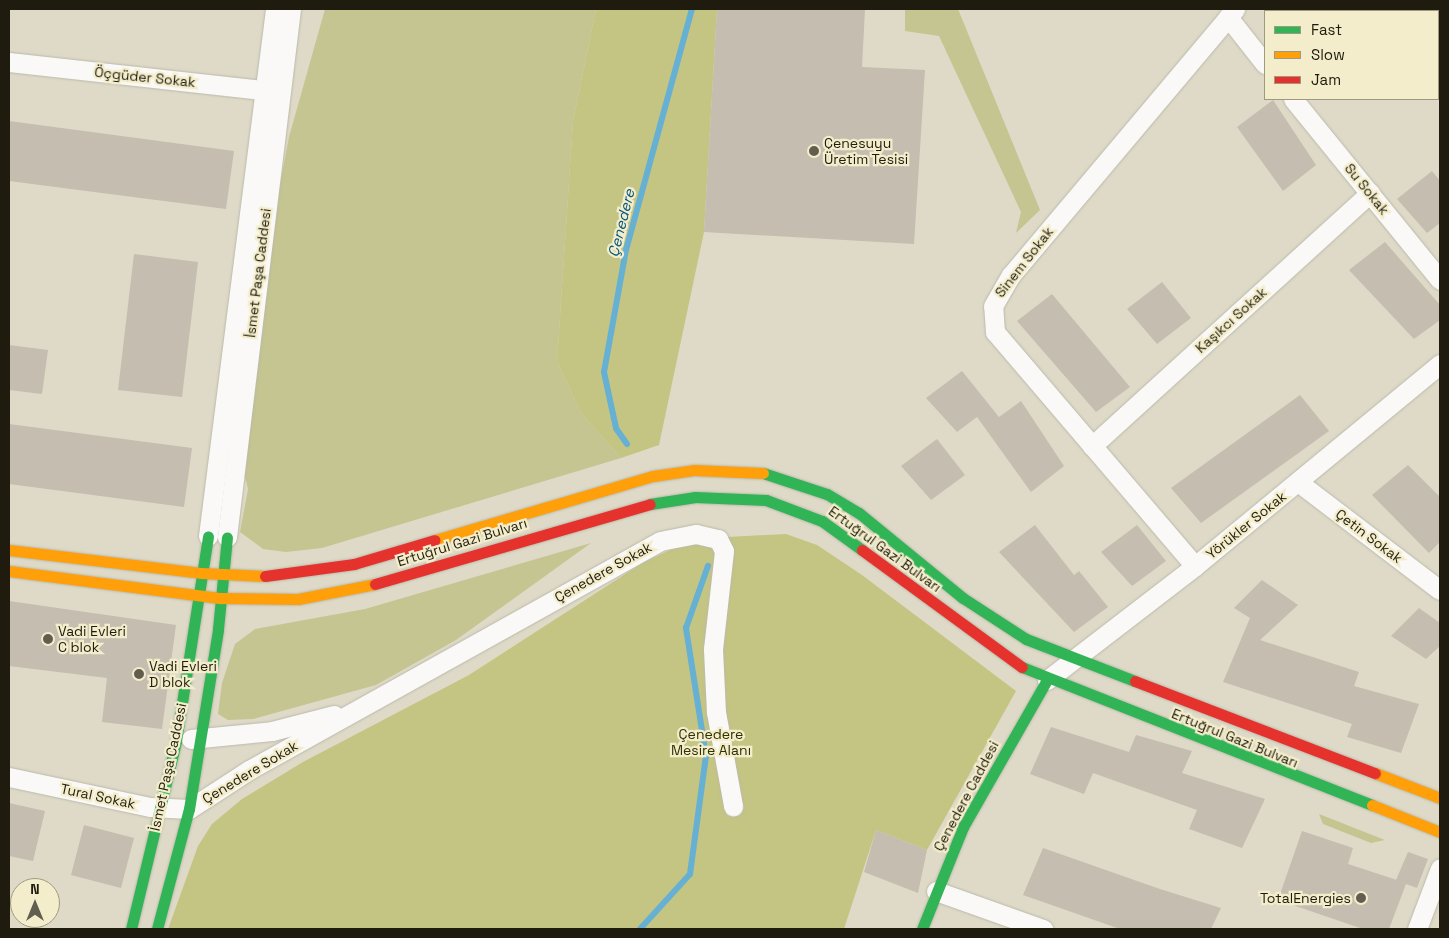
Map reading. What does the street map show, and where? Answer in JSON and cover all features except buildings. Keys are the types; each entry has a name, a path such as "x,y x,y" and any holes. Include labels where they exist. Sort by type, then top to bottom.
{"main road":[{"name":"Ertuğrul Gazi Bulvarı","path":"9,550 201,573 270,576 354,564 653,476 743,470 774,474 827,494 859,513 996,622 1075,659 1440,798"},
{"name":"Ertuğrul Gazi Bulvarı","path":"9,571 197,596 269,602 372,584 647,505 695,497 766,500 822,521 1006,658 1047,680 1440,832"},
{"path":"146,567 188,554 208,536"},
{"name":"İsmet Paşa Caddesi","path":"131,929 176,741 197,596 208,536"},
{"path":"227,537 241,558 270,576"},
{"name":"İsmet Paşa Caddesi","path":"156,929 189,809 218,629 227,537"},
{"path":"142,588 184,608 194,622"},
{"path":"218,629 236,615 269,602"},
{"name":"Çenedere Caddesi","path":"922,929 936,890 963,827 1047,680"}],"street":[{"name":"İsmet Paşa Caddesi","path":"227,537 273,87 275,9"},
{"name":"İsmet Paşa Caddesi","path":"208,536 273,87 290,9"},
{"path":"1231,13 1264,62"},
{"name":"Sinem Sokak","path":"1195,566 995,332 993,306 1011,275 1231,13"},
{"name":"Öçgüder Sokak","path":"9,62 273,87"},
{"name":"Su Sokak","path":"1295,100 1440,280"},
{"name":"Kaşıkcı Sokak","path":"1092,446 1370,193"},
{"name":"Yörükler Sokak","path":"1047,680 1195,566 1440,364"},
{"name":"Çetin Sokak","path":"1298,482 1440,590"},
{"name":"Çenedere Sokak","path":"189,809 249,770 660,541 696,534 718,538 724,551 713,649 716,712 733,806"},
{"name":"Çenedere Sokak","path":"176,741 272,731 364,707"},
{"name":"Tural Sokak","path":"9,777 161,807 189,809"},
{"path":"1417,929 1440,868"},
{"path":"936,890 1043,929"}],"green space":[{"path":"325,9 596,9 573,121 557,361 581,413 621,458 322,548 286,552 263,549 240,532 248,489 241,461 268,249 289,137"},
{"path":"596,9 717,9 704,232 659,445 621,458 581,413 557,361 573,121"},
{"path":"905,9 958,9 1040,210 1016,233 1021,212 939,36 905,31"},
{"name":"Çenedere Mesire Alanı","path":"786,534 817,545 862,575 1016,691 927,850 876,830 844,929 168,929 198,846 212,824 242,799 303,762 469,675 644,562 681,545 727,537"},
{"path":"591,543 456,640 376,685 253,719 228,720 218,714 222,683 235,644 255,629 365,609"},
{"path":"1319,814 1385,840 1371,843 1323,824"}],"waterway":[{"name":"Çenedere","path":"627,444 616,428 604,372 626,250 692,9"},
{"path":"640,929 690,874 706,756 686,628 708,566"}],"traffic: fast":[{"path":"763,473 827,494 859,513 963,598 1026,639 1135,681"},
{"path":"650,504 695,497 766,500 822,521 862,550"},
{"path":"131,929 176,741 208,536"},
{"path":"157,929 189,809 218,629 227,537"},
{"path":"1022,667 1372,805"},
{"path":"922,929 963,827 1047,680"}],"traffic: slow":[{"path":"435,540 653,476 694,470 763,473"},
{"path":"9,550 201,573 265,576"},
{"path":"9,571 221,598 298,599 375,584"},
{"path":"1375,773 1440,798"},
{"path":"1372,805 1440,832"}],"traffic: jam":[{"path":"375,584 650,504"},
{"path":"265,576 354,564 435,540"},
{"path":"862,550 1022,667"},
{"path":"1135,681 1375,773"}],"place":[{"name":"Çenesuyu Üretim Tesisi","path":"814,151"},
{"name":"Vadi Evleri C blok","path":"48,639"},
{"name":"Vadi Evleri D blok","path":"139,674"},
{"name":"TotalEnergies","path":"1361,898"}]}
